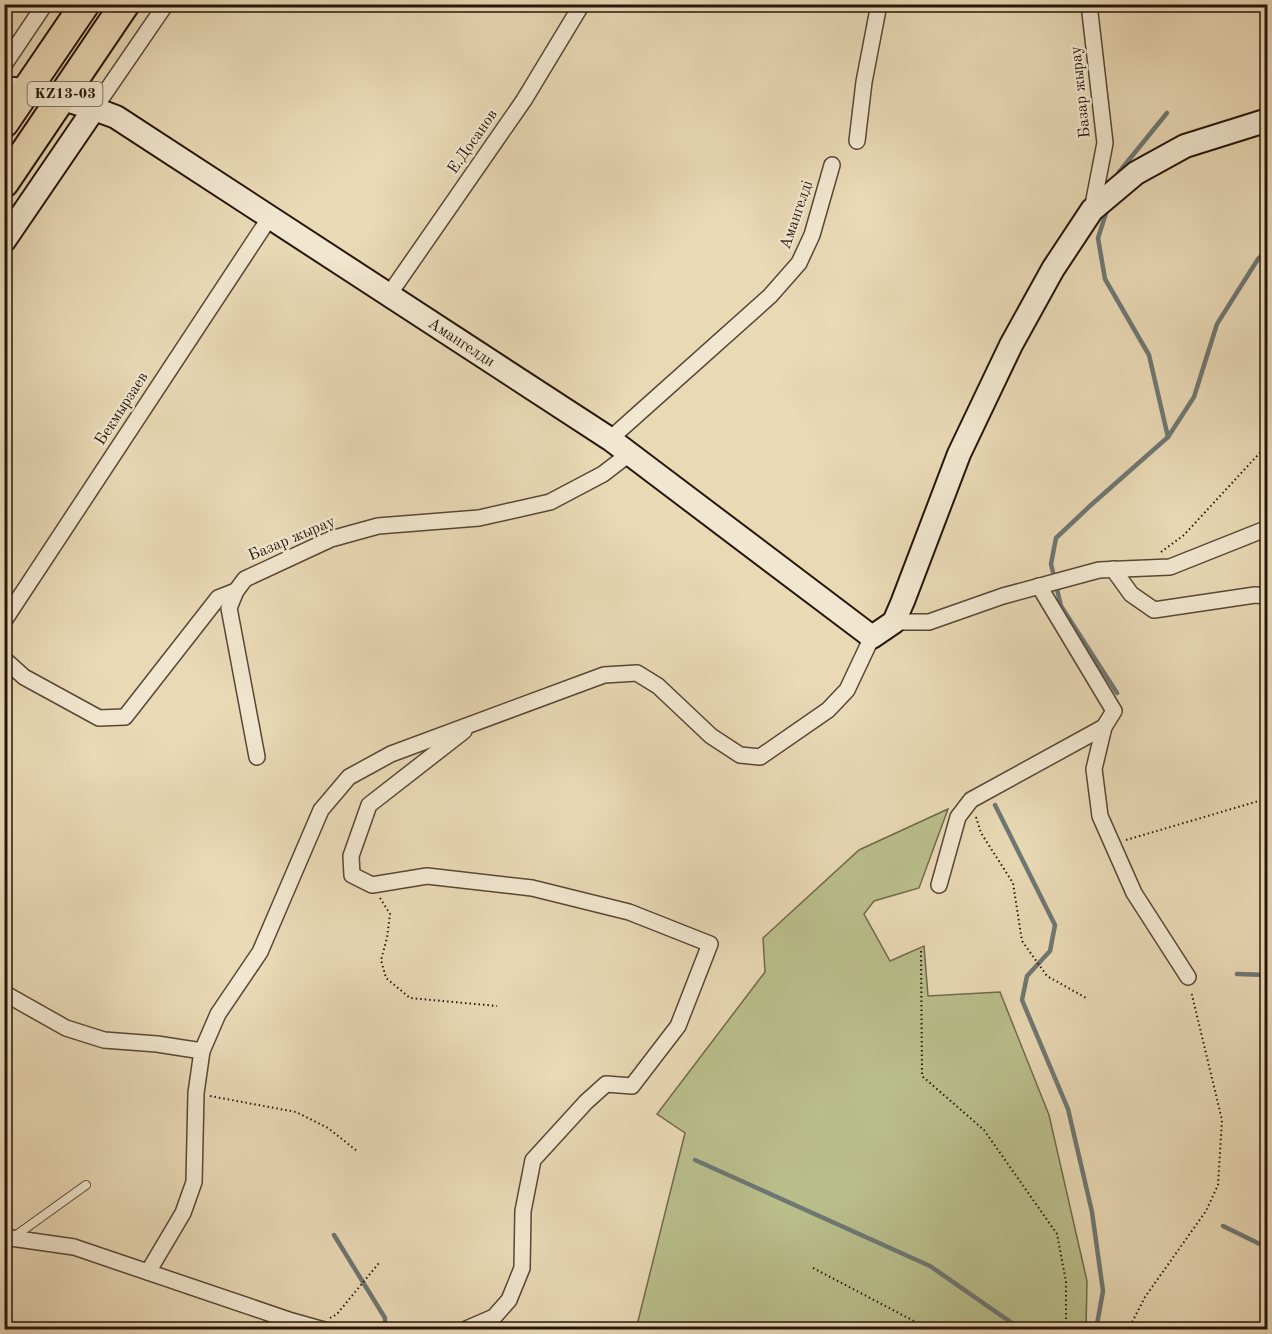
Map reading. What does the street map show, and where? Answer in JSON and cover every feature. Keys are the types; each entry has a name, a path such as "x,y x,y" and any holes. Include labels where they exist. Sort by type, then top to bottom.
{"highway":[{"name":"KZ13-03","path":"4,123 16,89 86,4"},
{"name":"KZ13-03","path":"4,183 125,4"}],"main road":[{"name":"Амангелди","path":"16,89 61,99 116,117 610,439 872,637"},
{"path":"4,241 94,109"},
{"path":"872,637 894,622 960,454 1011,345 1053,269 1092,210 1136,173 1185,146 1268,120"}],"street":[{"path":"4,64 45,4"},
{"path":"94,109 166,4"},
{"name":"Е.Досанов","path":"388,296 524,100 582,4"},
{"path":"857,141 864,82 879,4"},
{"name":"Базар жырау","path":"1089,4 1105,143 1092,210"},
{"name":"Амангелді","path":"610,439 770,296 799,263 812,235 832,165"},
{"name":"Бекмырзаев","path":"4,621 270,217"},
{"name":"Базар жырау","path":"4,659 24,677 99,718 125,717 218,598 236,591 245,579 331,540 378,526 479,518 550,502 603,474 629,454"},
{"path":"894,622 929,622 1003,596 1099,570 1170,567 1268,528"},
{"path":"1113,569 1131,594 1154,610 1255,595 1268,596"},
{"path":"1039,586 1114,711 1104,727 1094,769 1100,816 1134,893 1188,977"},
{"path":"236,591 230,608 257,757"},
{"path":"148,1272 183,1213 194,1182 196,1093 202,1051 218,1014 260,952 321,810 349,777 391,754 603,675 637,673 658,686 711,736 740,755 760,757 828,710 847,690 872,637"},
{"path":"464,1329 494,1317 509,1300 522,1268 523,1211 533,1160 586,1102 606,1084 632,1086 678,1026 710,944 630,912 532,888 427,876 372,885 352,875 351,856 369,804 476,722"},
{"path":"939,885 958,817 971,800 1104,727"},
{"path":"4,993 66,1028 104,1040 157,1044 202,1051"},
{"path":"9,1237 74,1247 292,1322 319,1328"}],"lane":[{"path":"9,1237 86,1185"}],"path":[{"path":"1139,568 1184,535 1268,444"},
{"path":"971,800 981,833 1013,883 1022,941 1047,976 1088,999"},
{"path":"1112,844 1262,800 1268,801"},
{"path":"372,885 390,914 381,960 386,978 410,998 497,1006"},
{"path":"921,951 922,1076 984,1130 1057,1234 1066,1282 1066,1329"},
{"path":"1128,1329 1145,1297 1206,1211 1218,1185 1222,1120 1188,977"},
{"path":"196,1093 296,1112 328,1128 357,1151"},
{"path":"4,1126 8,1138 4,1148"},
{"path":"319,1328 337,1314 379,1263"},
{"path":"813,1268 931,1329"}],"green space":[{"path":"948,809 919,888 874,901 864,914 890,961 924,946 928,996 1000,992 1049,1115 1087,1281 1086,1329 636,1329 685,1133 657,1114 765,972 763,938 859,850"}],"waterway":[{"path":"1117,179 1119,172 1167,113"},
{"path":"1107,210 1098,238 1105,279 1149,355 1168,437"},
{"path":"1117,693 1061,606 1051,564 1056,538 1168,437 1194,397 1217,324 1258,259 1268,250"},
{"path":"995,805 1055,925 1050,951 1027,976 1022,1000 1068,1109 1092,1212 1103,1291 1096,1330"},
{"path":"1237,974 1268,975"},
{"path":"695,1160 930,1266 1022,1330"},
{"path":"1223,1226 1268,1248"},
{"path":"334,1235 385,1318 385,1330"}]}
